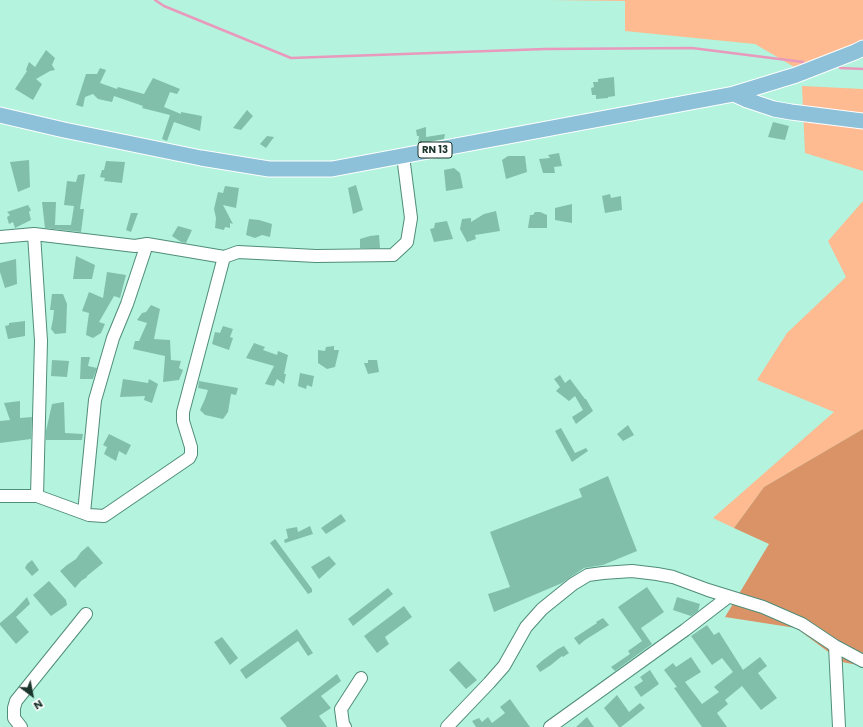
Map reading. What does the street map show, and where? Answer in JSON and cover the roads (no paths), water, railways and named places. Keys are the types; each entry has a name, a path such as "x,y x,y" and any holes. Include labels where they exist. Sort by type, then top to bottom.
{"main road":[{"name":"RN 13","path":"0,115 193,157 269,169 332,169 734,94 796,76 863,48"},
{"path":"734,94 774,109 863,121"}],"street":[{"path":"0,237 34,234 135,246 147,244 224,257 238,252 316,256 393,255 407,242 411,218 403,156"},
{"path":"34,234 41,341 37,496"},
{"path":"84,513 95,400 113,338 127,304 147,244"},
{"path":"0,496 37,496 89,515 104,516 189,458 191,454 183,421 183,412 224,257"},
{"path":"448,727 504,666 526,627 542,609 573,584 588,576 603,573 632,571 673,577 728,597 764,607 802,624 835,646 863,661"},
{"path":"550,727 685,630 728,597"},
{"path":"21,727 14,718 16,701 86,614"},
{"path":"835,646 839,727"},
{"path":"344,727 341,709 361,678"}],"waterway":[{"path":"155,0 164,6 291,58 545,49 692,48 803,62"},
{"path":"840,68 863,69"}]}
